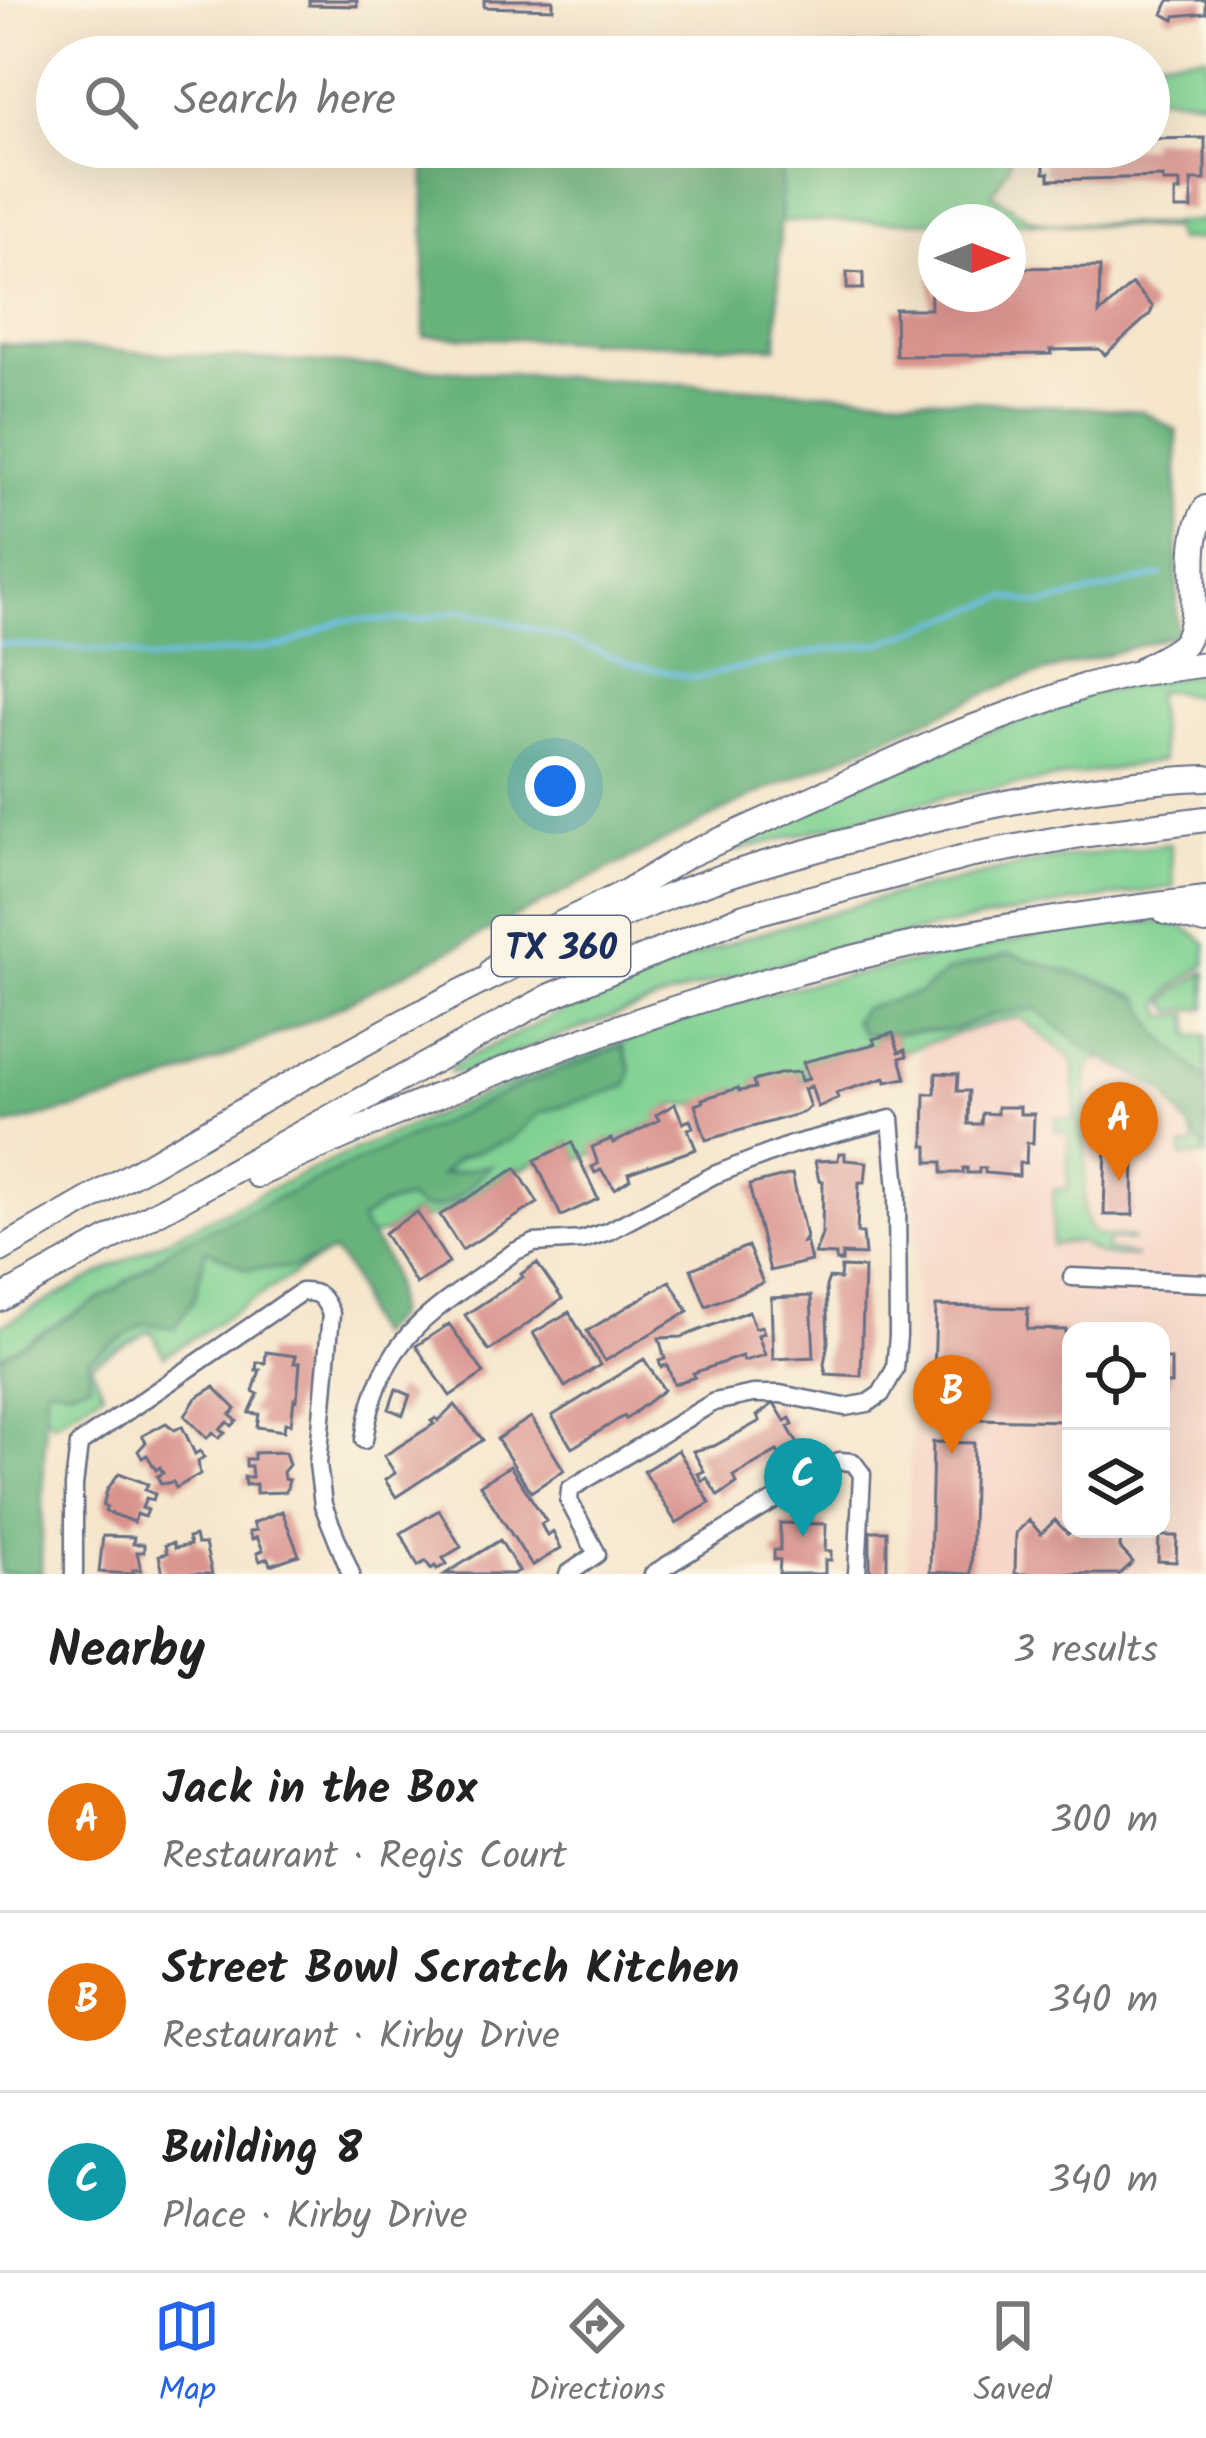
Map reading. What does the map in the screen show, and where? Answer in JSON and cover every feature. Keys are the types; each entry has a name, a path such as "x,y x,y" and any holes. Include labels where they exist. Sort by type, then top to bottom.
{"highway":[{"path":"1133,674 1184,643 1195,622 1194,526 1206,508"},
{"path":"481,983 517,945 626,892 688,855 950,736 1032,703 1133,674 1206,664"},
{"name":"TX 360","path":"0,1250 429,1008 674,895 899,826 1054,793 1206,778"},
{"name":"TX 360","path":"0,1299 551,996 744,916 968,856 1194,820"},
{"path":"202,1189 256,1175 407,1106 683,1005 900,947 1046,919 1206,899"},
{"path":"1121,909 1175,912 1206,922"}],"street":[{"path":"364,1440 381,1373 407,1334 514,1252 534,1243 582,1240 610,1231 714,1175 791,1145 891,1120 897,1190 898,1336 896,1369 880,1394 868,1403 844,1408 780,1394 715,1402 570,1489 569,1501 597,1554 568,1574"},
{"path":"1072,1277 1206,1283"},
{"path":"74,1574 74,1486 80,1444 301,1292 314,1292 324,1298 331,1314 318,1463 323,1505 351,1574"},
{"path":"653,1574 839,1461 853,1462 862,1474 856,1574"}],"shaded area":[{"path":"988,987 1109,1053 1179,1112 1206,1186 1206,1574 907,1574 921,1010"}],"green space":[{"path":"1206,55 1206,100 1170,97 1170,58"},
{"path":"425,168 781,168 777,347 424,336"},
{"path":"781,168 1007,168 992,194 1007,204 918,204 918,222 780,221"},
{"path":"1026,216 1049,223 1167,225 1206,217 1206,239 1176,240 1173,228 1026,223"},
{"path":"0,344 1143,411 1177,431 1177,635 1020,679 753,796 321,1016 142,1092 0,1127"},
{"path":"1201,673 1204,696 1155,692 1162,761 943,797 734,848 855,784 1082,695"},
{"path":"1170,844 1174,887 956,924 795,960 672,996 465,1072 450,1072 456,1063 630,979 747,937 881,898 1046,860"},
{"path":"1135,917 1137,923 1183,927 1206,943 1206,965 1172,988 1161,1003 1164,1016 1189,1014 1191,1036 1206,1035 1206,1156 1182,1157 1182,1147 1194,1146 1191,1129 1176,1102 1154,1082 1113,1054 1093,1061 1087,1070 1084,1213 1090,1230 1100,1236 1132,1238 1108,1240 1106,1250 1137,1256 1107,1256 1078,1242 1052,1245 1053,1195 1055,1189 1068,1189 1068,1133 1055,1131 1055,1118 1075,1119 1074,1060 1025,1021 1013,1018 899,1052 892,1033 874,1039 875,1044 804,1062 808,1079 802,1081 798,1072 767,1077 754,1081 755,1088 737,1088 695,1105 675,1104 657,1115 659,1120 613,1143 610,1139 593,1147 595,1154 579,1159 571,1143 519,1171 516,1168 440,1215 422,1219 416,1212 384,1233 340,1245 164,1356 151,1330 91,1364 103,1392 53,1423 45,1412 46,1330 0,1357 0,1326 91,1278 368,1144 558,1065 780,990"},
{"path":"1010,954 1140,998 1159,1034 1206,1080 1206,1151 1162,1090 1084,1047 1037,1009 995,1014 953,1030 863,1035 854,1020 864,1008 920,993 948,971"},
{"path":"1206,972 1206,1008 1173,1011 1166,1002 1176,990"},
{"path":"623,1046 631,1069 627,1086 540,1113 510,1140 458,1158 441,1175 491,1165 452,1201 430,1209 408,1199 381,1206 361,1220 387,1262 394,1292 395,1316 375,1336 350,1275 333,1252 294,1268 245,1269 206,1249 195,1297 175,1328 145,1323 89,1359 90,1383 69,1389 46,1386 41,1574 0,1574 0,1357 111,1292 173,1246 520,1086"}],"building":[{"path":"309,0 357,0 357,6 309,5"},
{"path":"484,0 553,0 553,9 484,7"},
{"path":"1169,0 1206,0 1206,13 1175,16 1174,20 1163,14"},
{"path":"1205,138 1205,180 1191,180 1192,209 1175,209 1180,182 1163,182 1163,177 1049,180 1049,173 1044,173 1044,168 1170,168 1170,139"},
{"path":"1100,267 1099,314 1132,284 1153,307 1105,355 1099,349 896,356 895,309 1026,312 1026,268"},
{"path":"847,272 863,273 863,289 847,289"},
{"path":"893,1033 899,1052 905,1050 907,1056 900,1058 906,1078 886,1082 885,1078 836,1093 838,1098 818,1107 811,1086 804,1089 810,1107 802,1113 706,1140 695,1105 702,1099 755,1088 753,1081 783,1073 799,1072 801,1081 809,1079 803,1062 875,1044 873,1039"},
{"path":"936,1073 958,1074 957,1091 969,1091 968,1124 981,1124 982,1113 997,1114 997,1107 1020,1107 1020,1114 1034,1114 1033,1143 1027,1143 1026,1163 1019,1163 1019,1176 985,1173 985,1168 979,1168 979,1173 963,1168 963,1173 942,1173 942,1162 928,1162 925,1094 935,1094"},
{"path":"675,1104 683,1123 690,1120 693,1127 688,1129 696,1149 628,1173 630,1179 615,1189 601,1170 595,1173 592,1167 598,1164 592,1147 611,1139 613,1143 659,1120 656,1115"},
{"path":"572,1143 598,1199 561,1216 535,1160"},
{"path":"1106,1145 1134,1146 1133,1215 1104,1215"},
{"path":"839,1153 845,1153 845,1160 867,1162 865,1182 859,1182 857,1233 863,1233 865,1255 842,1254 842,1261 836,1261 836,1255 815,1254 822,1234 823,1181 819,1181 815,1161 838,1160"},
{"path":"516,1168 538,1203 462,1250 440,1215"},
{"path":"792,1174 806,1237 803,1242 811,1261 770,1271 749,1185"},
{"path":"417,1212 449,1263 416,1284 384,1233"},
{"path":"748,1246 763,1283 706,1306 691,1269"},
{"path":"537,1263 562,1299 489,1351 465,1315"},
{"path":"841,1267 864,1268 861,1376 826,1374 824,1364 826,1286 829,1278 840,1279"},
{"path":"670,1281 688,1311 605,1361 587,1331"},
{"path":"811,1296 814,1357 773,1359 771,1298"},
{"path":"936,1306 1028,1308 1027,1329 1062,1330 1062,1421 933,1418"},
{"path":"749,1311 755,1328 762,1326 764,1333 758,1335 765,1355 744,1361 742,1356 674,1384 667,1365 661,1367 659,1361 665,1359 659,1338 682,1337"},
{"path":"569,1312 600,1365 565,1387 533,1333"},
{"path":"449,1324 484,1373 450,1396 416,1346"},
{"path":"266,1352 296,1356 294,1363 300,1363 297,1400 291,1424 285,1423 284,1431 257,1427 259,1414 249,1413 258,1394 253,1391 260,1370 256,1370 257,1362 265,1363"},
{"path":"644,1359 664,1390 626,1419 572,1448 552,1416"},
{"path":"214,1387 236,1409 230,1415 237,1421 220,1429 225,1433 219,1438 213,1432 207,1438 185,1416 196,1398"},
{"path":"396,1389 410,1395 403,1415 389,1409"},
{"path":"774,1403 785,1421 790,1418 793,1424 788,1427 799,1446 780,1455 777,1451 733,1476 737,1483 718,1496 707,1478 702,1481 698,1474 704,1471 693,1451 714,1446 760,1421 757,1416"},
{"path":"455,1405 483,1440 396,1497 385,1480 395,1473 384,1456"},
{"path":"531,1417 564,1470 531,1492 497,1439"},
{"path":"166,1423 175,1430 182,1426 195,1454 200,1451 204,1457 198,1461 200,1474 176,1488 173,1482 161,1484 160,1467 156,1470 147,1455 142,1458 138,1451 146,1442 142,1436"},
{"path":"933,1442 974,1443 971,1574 930,1572"},
{"path":"678,1450 710,1503 676,1523 644,1471"},
{"path":"285,1452 289,1465 283,1472 289,1480 286,1492 256,1493 256,1484 245,1485 244,1477 252,1477 246,1459 254,1459 254,1453"},
{"path":"510,1466 546,1521 541,1524 545,1532 548,1536 553,1532 561,1548 532,1566 480,1485"},
{"path":"119,1473 148,1484 145,1490 155,1494 153,1500 146,1498 145,1517 137,1514 134,1522 103,1506"},
{"path":"439,1510 461,1547 443,1558 447,1564 437,1569 426,1561 418,1566 401,1533"},
{"path":"282,1511 299,1555 270,1565 268,1558 260,1561 257,1553 263,1550 249,1532 256,1530 253,1523"},
{"path":"1029,1520 1041,1534 1055,1520 1062,1528 1062,1538 1121,1538 1120,1548 1133,1562 1120,1574 1015,1574 1016,1533"},
{"path":"780,1523 826,1524 825,1551 831,1551 831,1560 825,1560 825,1574 779,1574 780,1560 774,1559 774,1550 780,1550"},
{"path":"870,1531 887,1531 887,1574 870,1574"},
{"path":"103,1536 134,1537 133,1544 144,1544 144,1552 137,1552 141,1570 133,1574 99,1572"},
{"path":"195,1536 197,1544 205,1544 212,1574 163,1574 159,1555 167,1553 165,1545 190,1545 188,1538"},
{"path":"1177,1536 1176,1562 1158,1561 1159,1538"},
{"path":"500,1540 519,1571 445,1574"}],"waterway":[{"path":"0,644 121,651 151,660 285,646 343,620 420,620 461,610 548,633 634,665 695,678 819,651 882,643 1007,597 1042,605 1162,575"}],"place":[{"name":"Jack in the Box","path":"1119,1181"},
{"name":"Street Bowl Scratch Kitchen","path":"952,1454"},
{"name":"Building 8","path":"803,1537"}]}
